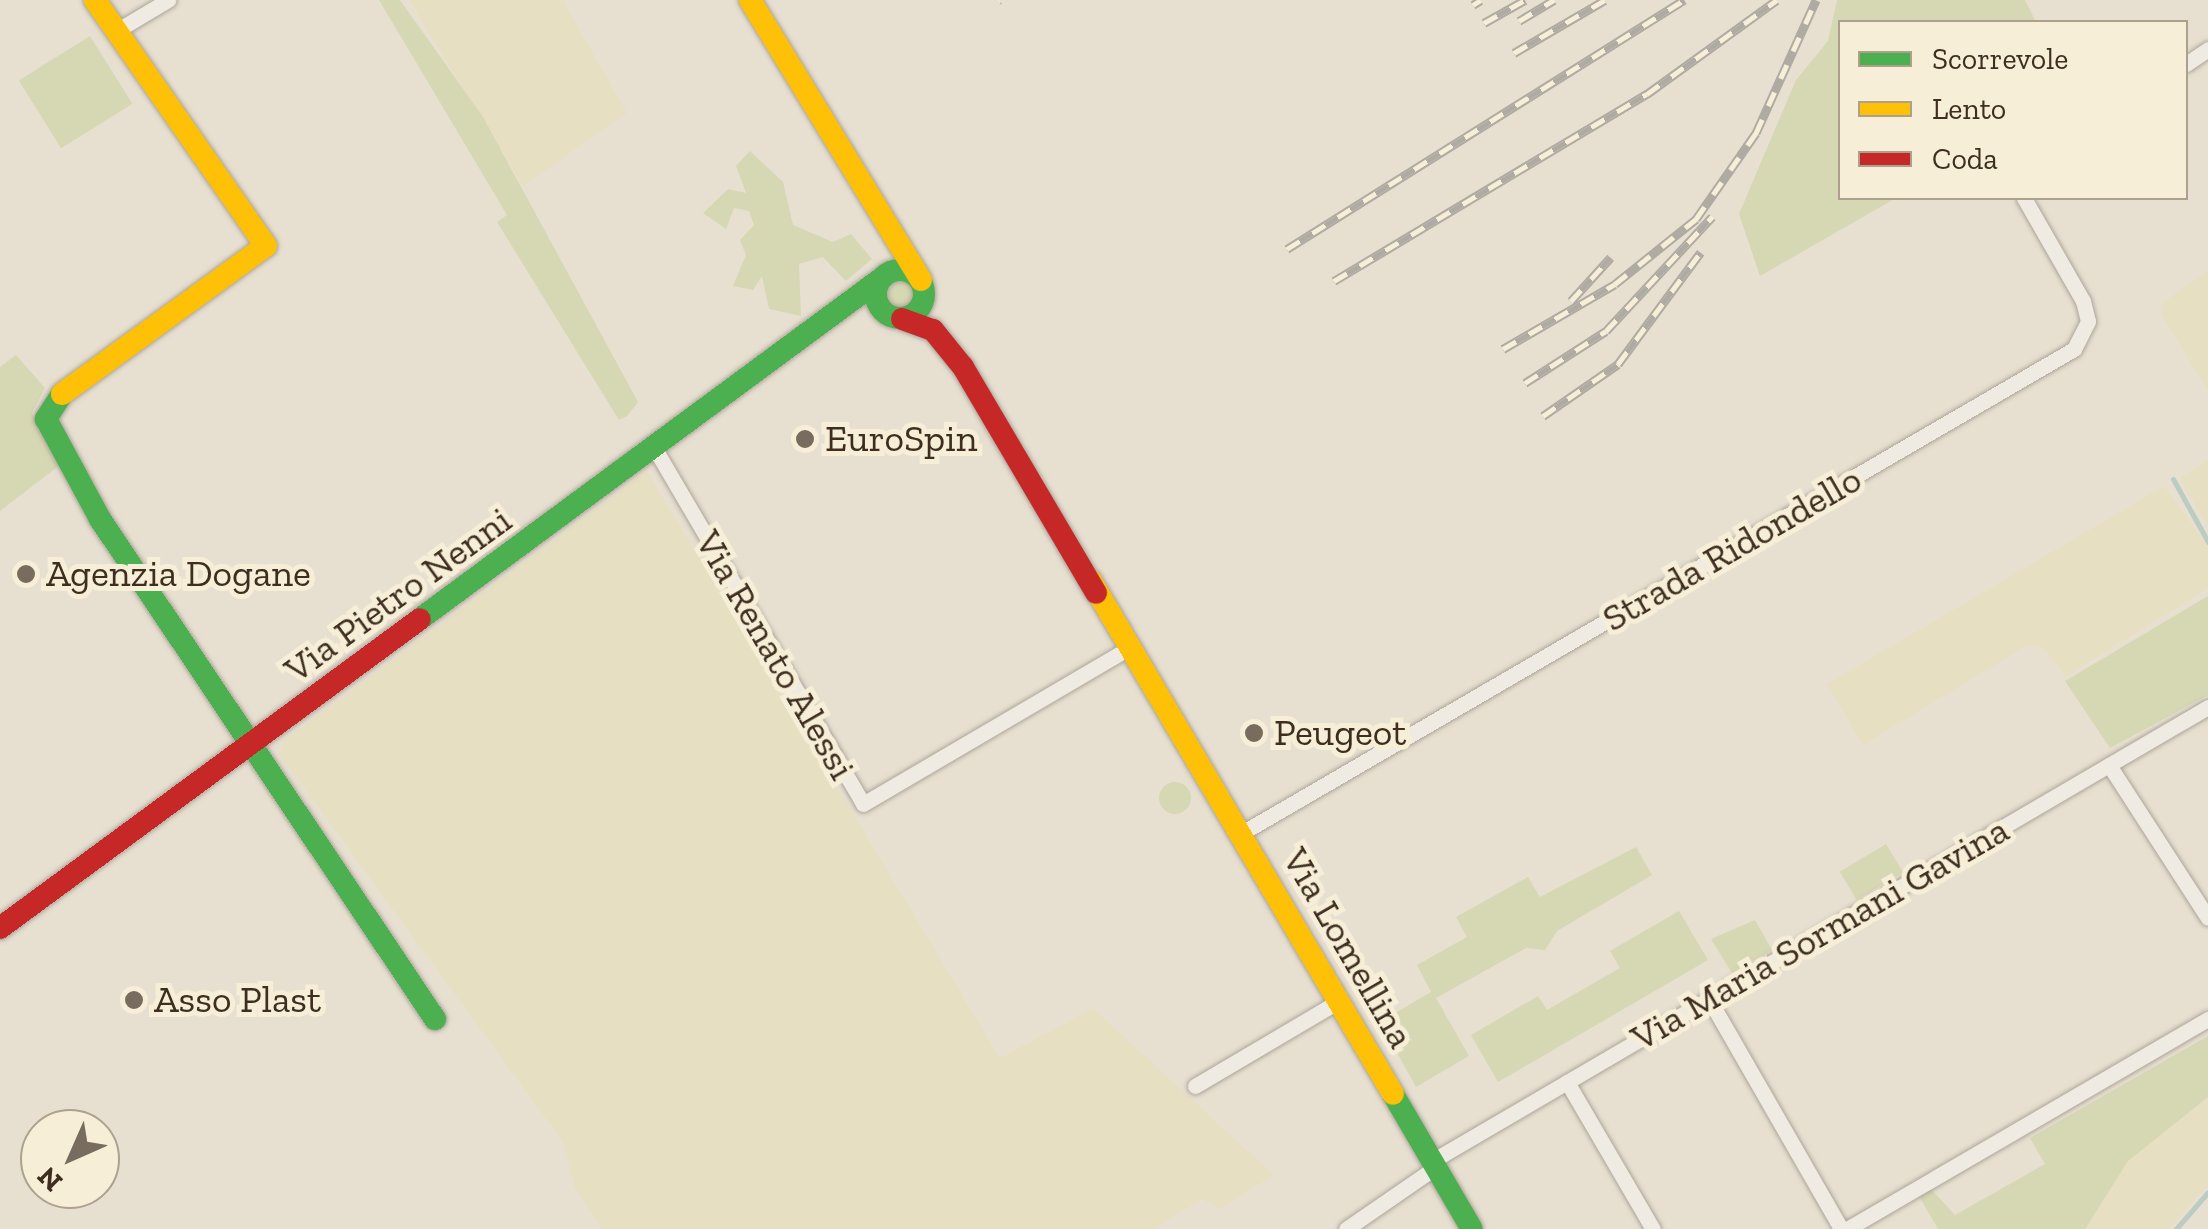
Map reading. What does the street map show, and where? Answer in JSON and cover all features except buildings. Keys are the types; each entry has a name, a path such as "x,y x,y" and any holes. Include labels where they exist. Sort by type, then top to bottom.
{"street":[{"path":"94,0 266,246 54,400 46,420 100,519 435,1019"},
{"path":"116,31 168,0"},
{"name":"Via Lomellina","path":"750,0 872,209 923,286 1091,581 1472,1229"},
{"name":"Strada Ridondello","path":"1240,834 2074,349 2088,321 2083,301 2025,200"},
{"name":"Via Lomellina","path":"872,209 888,249 877,302 894,316 941,338 999,422"},
{"path":"837,318 894,316 918,310 923,286 900,270 884,276"},
{"name":"Via Pietro Nenni","path":"0,928 837,318 884,276"},
{"name":"Via Renato Alessi","path":"655,450 863,804 1125,650"},
{"name":"Via Lomellina","path":"1091,581 1125,650 1163,702"},
{"name":"Via Maria Sormani Gavina","path":"1346,1229 1434,1164 1567,1082 2208,706"},
{"path":"2109,765 2208,918"},
{"path":"1709,999 1844,1229 2208,1019"},
{"path":"1195,1086 1338,1002"},
{"path":"1567,1082 1652,1229"}],"shaded area":[{"path":"409,0 563,0 627,113 523,186"},
{"path":"2208,271 2208,391 2161,314 2162,303"},
{"path":"2208,460 2208,526 2179,478"},
{"path":"647,471 1000,1058 1093,1008 1274,1175 1219,1209 1202,1199 1154,1229 602,1229 575,1189 563,1142 280,755 284,741"},
{"path":"2164,486 2208,546 2208,589 2065,676 2045,649 2028,645 1863,745 1827,684"},
{"path":"2208,1097 2208,1185 2169,1229 2085,1229 2128,1161"}],"green space":[{"path":"379,0 400,0 483,117 638,402 627,416 619,420 497,222 507,215"},
{"path":"1837,0 2025,0 2035,20 1838,20 1838,200 1893,200 1760,276 1739,214 1796,80 1828,41"},
{"path":"90,36 132,104 61,148 19,81"},
{"path":"750,151 783,182 793,225 833,242 851,234 872,259 846,281 823,257 799,264 801,316 769,309 762,276 753,290 733,286 746,255 740,240 754,225 749,211 734,208 726,229 703,213 728,189 746,193 736,166"},
{"path":"901,281 910,285 914,294 910,303 901,307 892,303 888,294 892,285"},
{"path":"16,355 45,388 32,413 60,465 0,511 0,367"},
{"path":"2208,596 2208,695 2110,748 2065,681"},
{"path":"1175,782 1186,787 1191,798 1186,809 1175,814 1164,809 1159,798 1164,787"},
{"path":"1886,844 1903,872 1857,900 1840,872"},
{"path":"1636,847 1652,875 1557,931 1545,950 1526,948 1436,998 1469,1056 1416,1087 1380,1022 1431,992 1417,965 1467,937 1456,917 1528,877 1540,897"},
{"path":"1679,911 1708,960 1498,1082 1471,1035 1538,996 1547,1010 1620,968 1610,951"},
{"path":"1755,920 1772,950 1732,973 1711,939"},
{"path":"2208,1036 2208,1097 2128,1161 2085,1229 1938,1229 1919,1196 1931,1189 1955,1215 2045,1164 2030,1138"}],"waterway":[{"path":"2173,479 2208,542"},
{"path":"2176,1229 2208,1192"}],"railway":[{"path":"1473,5 1481,0"},
{"path":"1484,23 1525,0"},
{"path":"1519,21 1554,0"},
{"path":"1514,53 1605,0"},
{"path":"1287,249 1684,0"},
{"path":"1334,281 1647,94 1777,0"},
{"path":"1503,349 1615,284 1696,219 1756,133 1816,0"},
{"path":"1525,383 1606,331 1712,217"},
{"path":"1543,416 1618,364 1701,252"},
{"path":"1571,301 1611,257"}],"traffic: fast":[{"path":"900,270 917,277 924,294 917,311 900,318 883,311 876,294 883,277 900,270"},
{"path":"420,619 882,278"},
{"path":"62,394 46,419 100,519 435,1019"},
{"path":"1393,1094 1472,1229"}],"traffic: slow":[{"path":"62,394 266,246 95,0"},
{"path":"750,0 921,280"},
{"path":"1091,581 1393,1094"}],"traffic: jam":[{"path":"902,319 933,330 963,367 1096,593"},
{"path":"0,928 420,619"}],"place":[{"name":"EuroSpin","path":"805,439"},
{"name":"Agenzia Dogane","path":"26,574"},
{"name":"Peugeot","path":"1254,733"},
{"name":"Asso Plast","path":"134,1000"}]}
